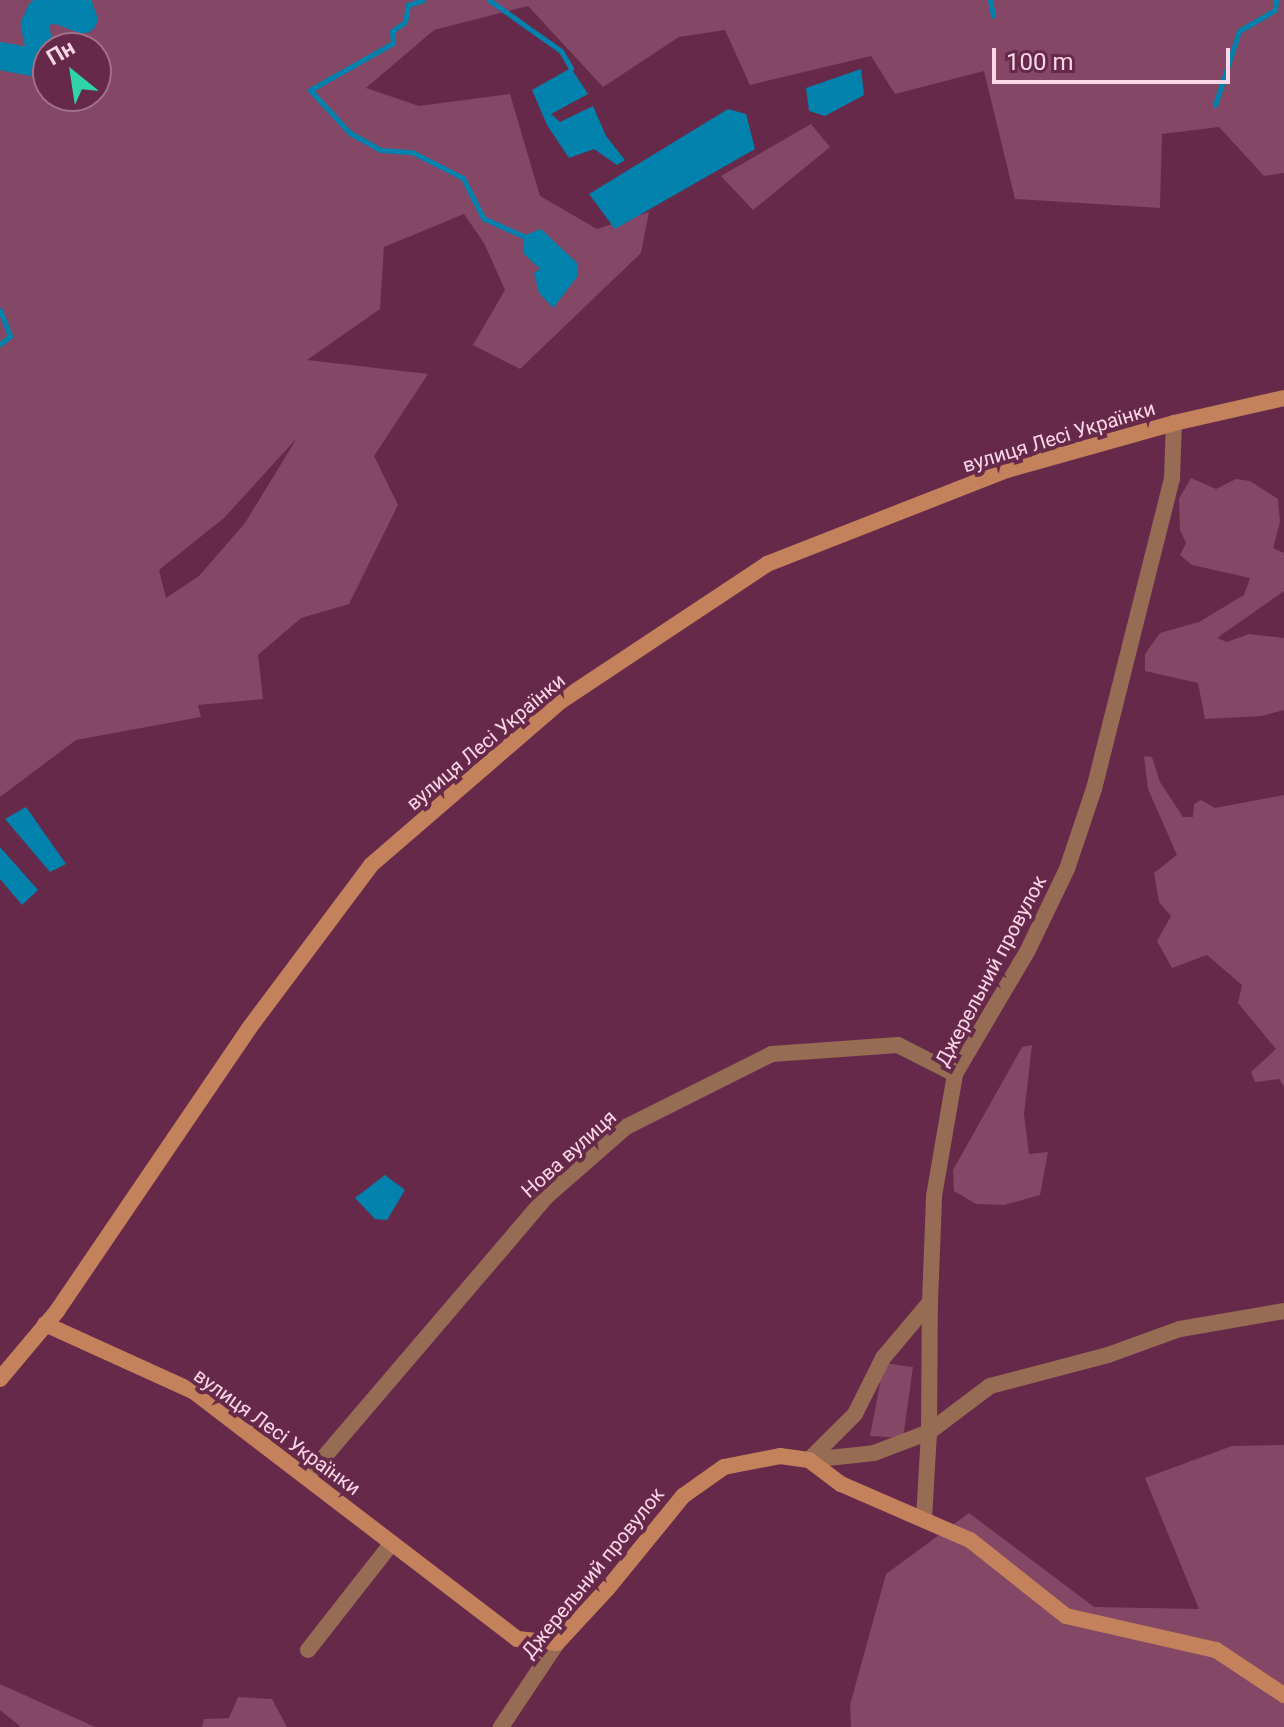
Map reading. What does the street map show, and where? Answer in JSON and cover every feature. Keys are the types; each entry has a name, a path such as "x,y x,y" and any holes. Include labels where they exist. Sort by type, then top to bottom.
{"street":[{"name":"вулиця Лесі Українки","path":"0,1379 45,1324 250,1027 371,865 561,701 767,564 1007,470 1174,423 1284,398"},
{"name":"Джерельний провулок","path":"929,1432 934,1196 955,1074 1027,952 1067,869 1094,789 1172,479 1174,423"},
{"name":"Нова вулиця","path":"307,1477 546,1197 626,1127 772,1054 898,1045 955,1074"},
{"path":"809,1460 855,1414 883,1358 930,1302"},
{"path":"809,1460 874,1453 929,1432 990,1386 1108,1355 1180,1329 1284,1311"},
{"name":"вулиця Лесі Українки","path":"45,1324 193,1391 517,1639 557,1643"},
{"path":"924,1519 929,1432"},
{"name":"Джерельний провулок","path":"501,1727 557,1643 608,1588 683,1496 724,1467 780,1456 809,1460"},
{"path":"809,1460 841,1484 970,1540 1066,1616 1216,1650 1284,1695"},
{"path":"308,1650 392,1543"}],"shaded area":[{"path":"0,0 1284,0 1284,173 1264,176 1219,127 1162,134 1160,208 1015,199 984,71 895,94 871,56 750,85 725,30 679,37 603,87 528,6 434,30 366,88 419,106 510,94 540,196 597,229 649,212 641,253 520,369 473,345 505,290 484,243 464,214 384,247 380,309 307,360 428,374 374,456 398,505 349,604 301,618 258,655 263,699 198,705 201,717 76,740 0,797","holes":["297,438 245,523 199,576 166,598 159,570 224,518"]},
{"path":"811,124 830,147 753,210 721,176"},
{"path":"1191,478 1216,489 1236,479 1250,481 1278,499 1280,522 1273,548 1284,553 1284,591 1217,638 1227,642 1249,634 1284,638 1284,710 1262,716 1205,719 1198,683 1145,671 1145,654 1160,633 1199,622 1244,595 1250,578 1192,565 1180,555 1186,543 1180,530 1179,499"},
{"path":"1144,756 1152,757 1160,782 1183,817 1193,817 1194,804 1201,800 1215,808 1284,795 1284,1087 1279,1079 1255,1082 1251,1072 1276,1049 1238,1003 1242,985 1207,955 1172,968 1157,941 1171,916 1159,902 1154,873 1177,855 1148,789"},
{"path":"1032,1045 1024,1114 1029,1154 1048,1152 1040,1195 1004,1205 976,1204 954,1191 953,1170 1022,1047"},
{"path":"884,1363 913,1367 903,1438 870,1436"},
{"path":"1284,1445 1284,1727 851,1727 850,1705 886,1574 969,1513 1094,1607 1199,1609 1145,1478 1232,1446"},
{"path":"0,1684 95,1727 21,1727 0,1710"},
{"path":"238,1697 272,1699 287,1727 202,1727 204,1719 229,1718"}],"water":[{"path":"571,68 588,94 551,114 560,122 593,106 606,136 625,160 617,165 594,149 569,158 547,125 532,90"},
{"path":"861,69 864,95 825,116 809,111 806,88"},
{"path":"728,109 746,114 755,149 615,229 589,194"},
{"path":"541,229 578,264 577,277 553,308 539,293 534,273 540,269 523,253 523,236"},
{"path":"26,807 66,864 50,872 5,819"},
{"path":"0,847 38,890 22,905 0,879"},
{"path":"385,1175 405,1190 387,1220 375,1219 355,1198"}],"waterway":[{"path":"0,56 43,64 35,25 40,13 55,9 83,19 77,0"},
{"path":"423,0 408,5 405,22 392,31 393,43 310,90 350,133 381,150 412,152 463,178 483,218 523,236"},
{"path":"489,0 561,51 571,68"},
{"path":"990,0 993,16"},
{"path":"1215,105 1239,31 1275,10 1276,0"},
{"path":"0,310 10,336 0,344"}]}
